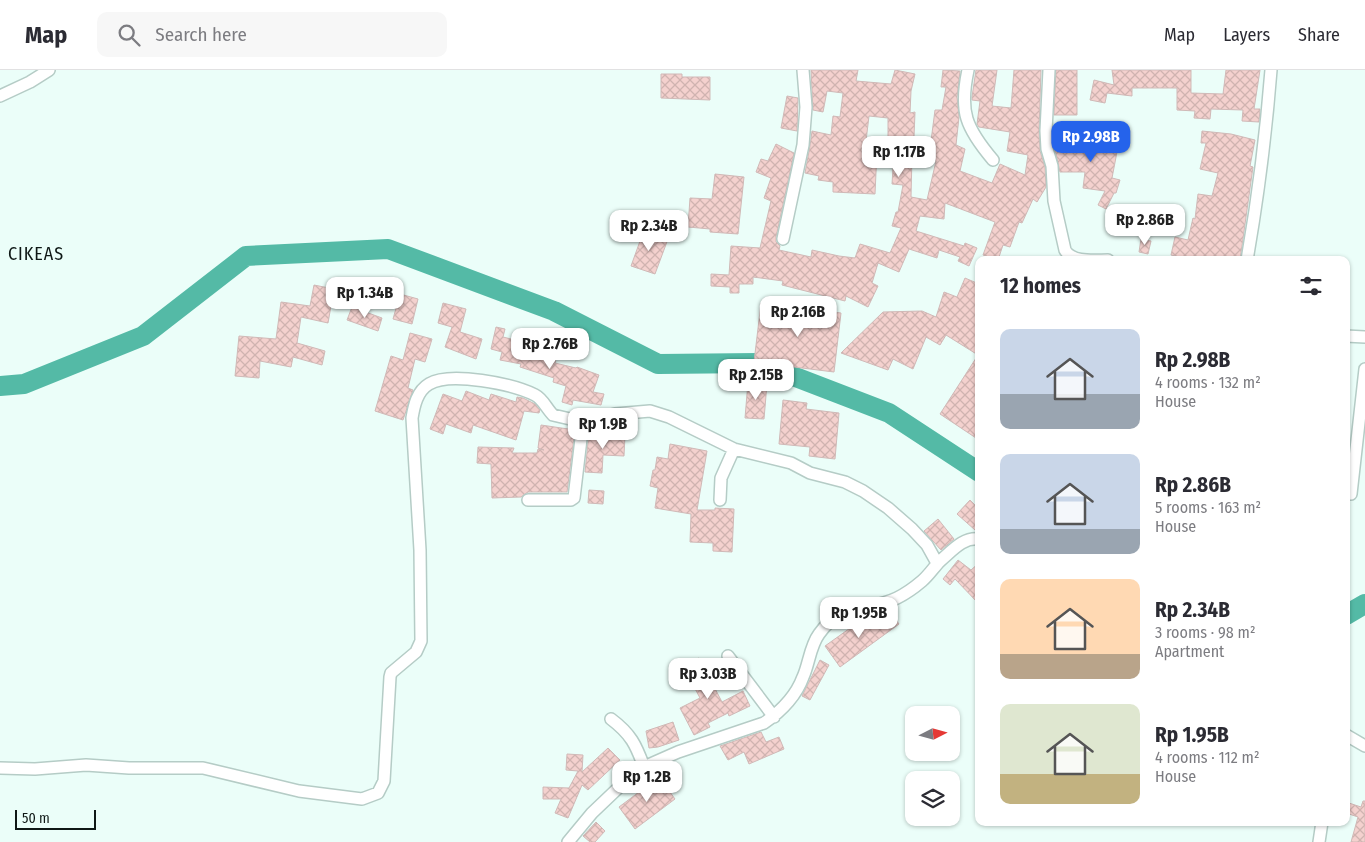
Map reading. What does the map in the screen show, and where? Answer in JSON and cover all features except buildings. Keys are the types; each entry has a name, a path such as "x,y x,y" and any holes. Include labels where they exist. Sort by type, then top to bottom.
{"street":[{"path":"0,96 30,82 49,70"},
{"path":"783,239 805,128 806,107 803,70"},
{"path":"968,70 964,91 964,107 967,118 975,138 993,160"},
{"path":"1049,70 1047,149 1052,166 1054,201 1065,250 1069,256"},
{"path":"1248,256 1267,122 1271,70"},
{"path":"1350,336 1365,337"},
{"path":"1351,494 1365,369"},
{"path":"0,768 35,769 86,765 139,768 203,768 299,791 362,799 378,793 384,781 391,673 416,652 420,640 420,550 412,418 414,403 428,384 444,379 506,384 536,395 553,415 584,422 615,414 637,411 650,412 669,417 734,449 791,463 810,473 845,482 863,491 888,508 912,529 927,545 937,563"},
{"path":"528,500 572,500 574,498 584,422"},
{"path":"720,500 721,478 734,449"},
{"path":"568,842 592,813 635,772 678,752 764,723 774,717 792,698 803,678 818,634 833,619 845,612 872,607 897,598 922,581 937,563 968,539 975,539"},
{"path":"728,656 774,717"},
{"path":"611,719 625,729 635,743 644,767"},
{"path":"1350,737 1365,746"},
{"path":"1319,842 1321,826"}],"waterway":[{"path":"0,386 24,384 143,336 246,256 388,249 554,311 658,364 759,363 889,413 975,469"},
{"path":"1350,613 1365,604"}],"district":[{"name":"CIKEAS","path":"36,254"}]}
